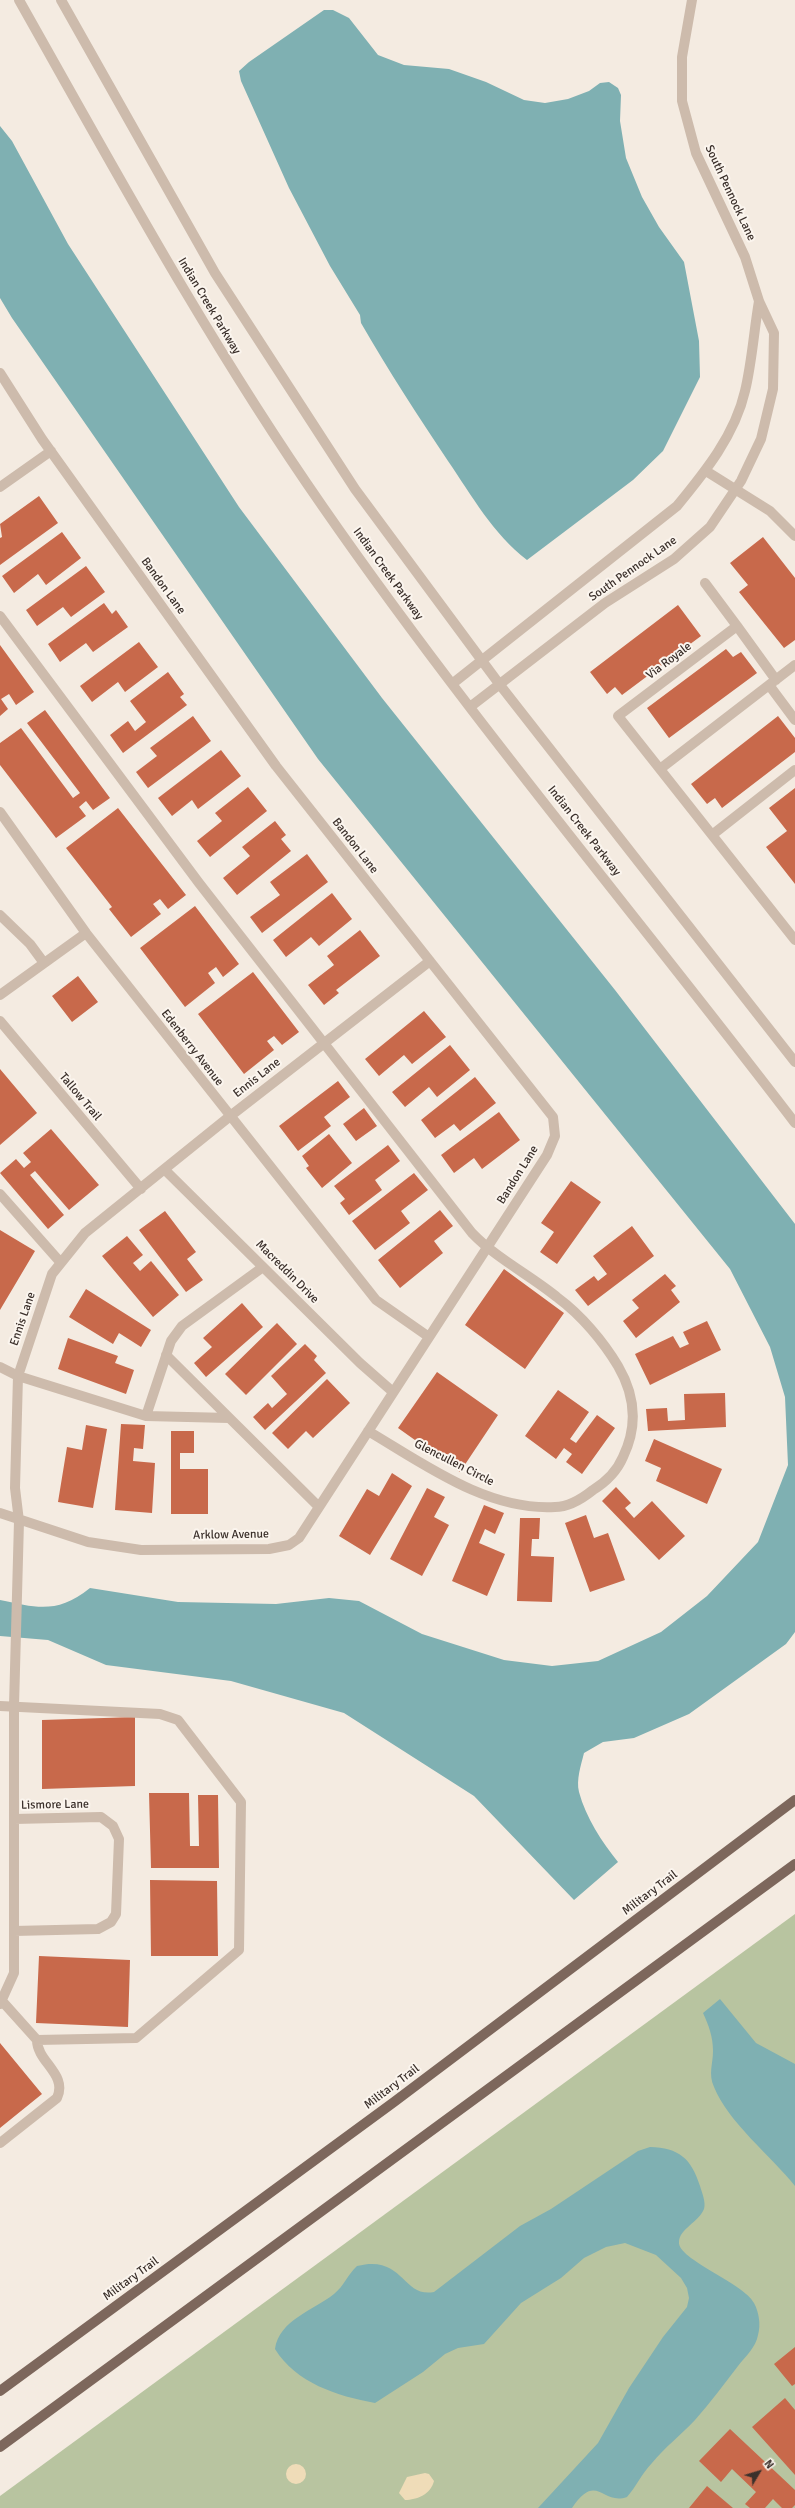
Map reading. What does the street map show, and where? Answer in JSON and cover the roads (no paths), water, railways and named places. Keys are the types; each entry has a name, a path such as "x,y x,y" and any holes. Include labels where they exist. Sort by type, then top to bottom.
{"main road":[{"name":"Military Trail","path":"0,2391 394,2102 795,1800"},
{"path":"0,2447 795,1864"}],"street":[{"name":"Indian Creek Parkway","path":"20,0 187,296 252,402 324,509 470,708 795,1123"},
{"name":"Indian Creek Parkway","path":"61,0 215,273 280,376 356,489 500,684 795,1062"},
{"name":"South Pennock Lane","path":"470,708 605,603 674,559 710,527 736,488 761,440 773,389 774,333 759,300 745,257 696,153 682,102 682,57 692,0"},
{"name":"South Pennock Lane","path":"452,684 677,506 706,471 734,423 745,391 759,300"},
{"name":"Bandon Lane","path":"0,373 51,451 276,766 554,1117 555,1136 547,1155 429,1337"},
{"path":"0,487 51,451"},
{"path":"706,471 736,488 770,511 795,536"},
{"path":"705,583 737,626 795,720"},
{"name":"Glencullen Circle","path":"0,616 199,883 472,1233 487,1248 559,1298 589,1326 617,1365 630,1390 633,1415 632,1440 619,1466 604,1483 579,1500 557,1508 524,1506 494,1498 454,1480 368,1431"},
{"name":"Via Royale","path":"737,626 618,716 795,940"},
{"path":"660,769 795,665"},
{"path":"712,835 795,770"},
{"name":"Edenberry Avenue","path":"0,812 86,933 229,1117 376,1300 429,1337"},
{"path":"0,915 44,963"},
{"path":"0,995 86,933"},
{"name":"Ennis Lane","path":"2,2003 14,1973 14,1706 19,1521 15,1488 18,1376 52,1274 85,1233 229,1117 430,961"},
{"name":"Tallow Trail","path":"0,1021 141,1189"},
{"name":"Macreddin Drive","path":"165,1170 360,1362 393,1392"},
{"path":"0,1194 60,1263"},
{"path":"146,1416 171,1341 182,1326 263,1267"},
{"name":"Arklow Avenue","path":"0,1513 19,1521 88,1542 141,1550 268,1548 289,1545 298,1538 429,1337"},
{"path":"166,1355 318,1506"},
{"path":"0,1367 18,1376 146,1416 229,1418"},
{"path":"0,1706 160,1714 178,1720 241,1802 239,1950 136,2038 38,2040"},
{"name":"Lismore Lane","path":"14,1819 100,1817 113,1826 119,1839 116,1914 111,1922 98,1928 14,1931"},
{"path":"0,2143 56,2098 61,2090 60,2080 38,2050 38,2040 2,2003"}],"water":[{"path":"324,10 333,10 349,18 378,55 404,65 449,69 486,82 524,100 545,103 568,99 589,91 600,83 609,82 618,88 621,95 620,121 626,158 642,197 659,227 684,262 699,341 700,377 663,451 633,480 527,560 515,550 484,514 414,410 371,341 361,323 360,315 330,266 289,188 241,81 239,71 249,62"},
{"path":"0,126 12,141 68,244 239,507 382,698 615,990 795,1224 795,1632 786,1644 689,1714 634,1738 603,1742 584,1753 578,1778 578,1787 582,1802 595,1829 618,1862 574,1900 474,1796 344,1713 231,1681 106,1665 48,1640 0,1636 0,1600 36,1607 47,1607 67,1602 90,1588 178,1602 276,1604 329,1598 359,1601 422,1634 504,1660 552,1666 598,1661 661,1632 707,1596 758,1542 788,1465 785,1397 770,1347 730,1269 318,759 12,318 0,298"},
{"path":"720,1999 756,2043 795,2064 795,2186 739,2126 729,2113 714,2087 711,2078 713,2051 712,2041 709,2027 703,2013"},
{"path":"650,2147 676,2152 688,2162 692,2168 703,2195 704,2209 698,2218 682,2233 679,2242 681,2249 699,2264 738,2288 748,2296 754,2303 757,2310 759,2331 755,2344 750,2352 712,2400 695,2420 648,2467 627,2497 618,2499 594,2491 588,2492 581,2497 572,2508 538,2508 598,2443 629,2388 663,2337 687,2307 689,2298 687,2288 681,2278 656,2255 625,2243 606,2247 584,2258 561,2278 521,2303 484,2344 458,2348 445,2354 423,2372 375,2403 332,2392 306,2379 294,2371 275,2349 283,2330 298,2317 334,2294 357,2266 372,2264 384,2266 394,2271 415,2289 423,2292 434,2292 520,2226 551,2209 638,2151"}]}
